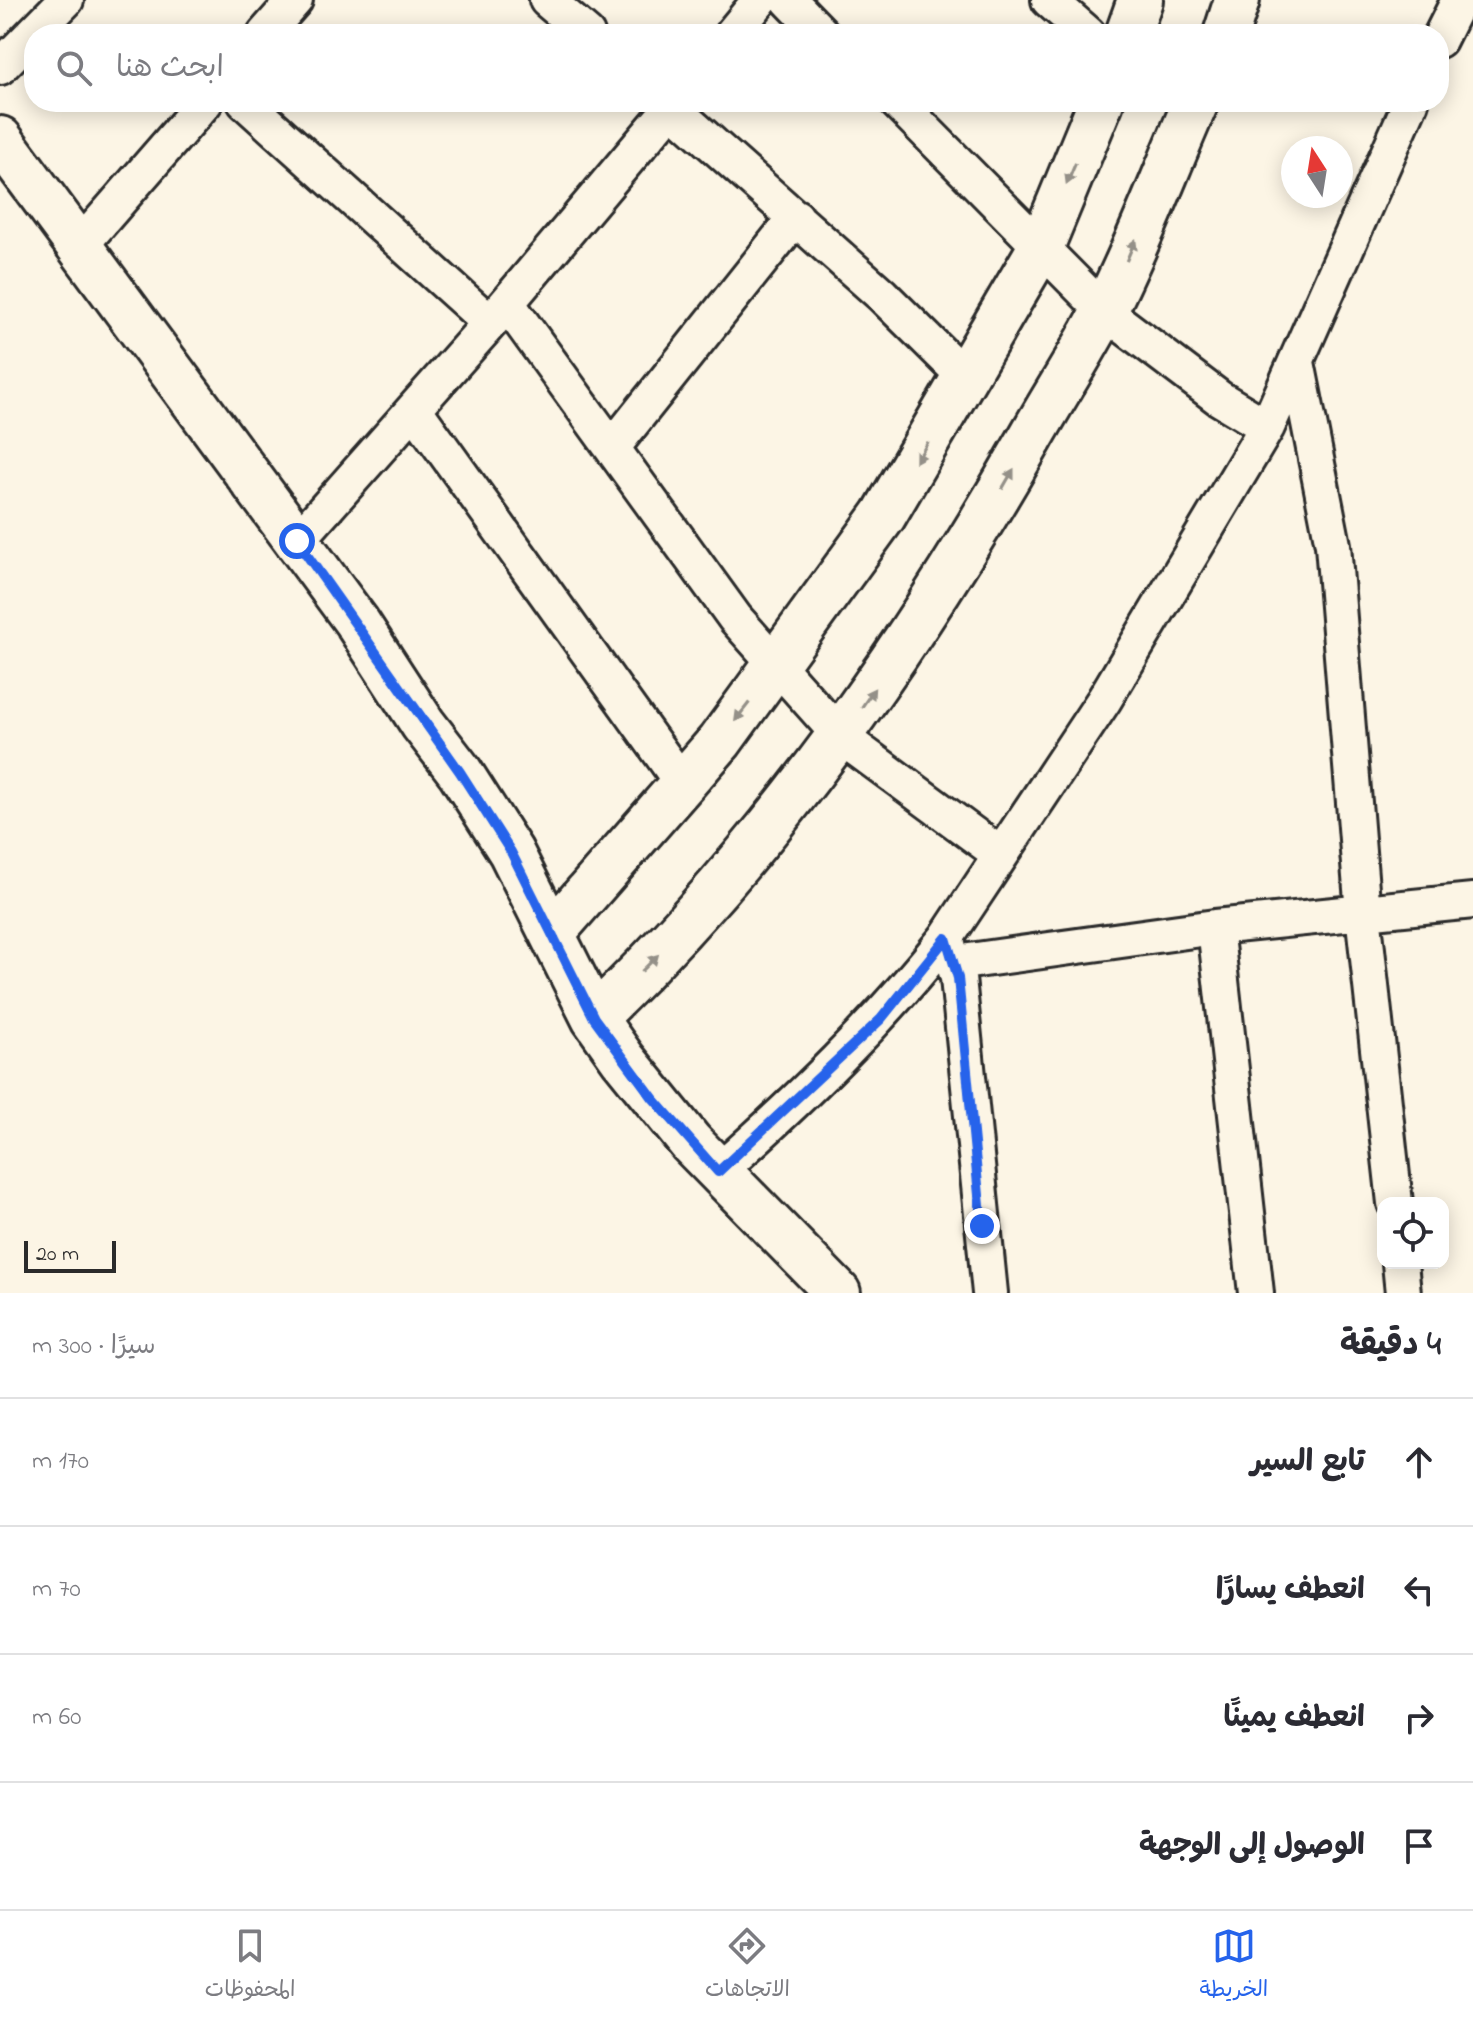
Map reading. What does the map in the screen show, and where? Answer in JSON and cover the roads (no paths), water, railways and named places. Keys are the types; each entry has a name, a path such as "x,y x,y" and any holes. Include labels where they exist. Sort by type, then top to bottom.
{"street":[{"path":"42,24 66,0"},
{"path":"274,24 295,0"},
{"path":"547,0 575,24"},
{"path":"740,24 760,0"},
{"path":"789,0 812,24"},
{"path":"1049,0 1077,24"},
{"path":"1132,24 1140,0"},
{"path":"1229,24 1237,0"},
{"path":"1447,24 1459,0"},
{"path":"0,67 24,43"},
{"path":"78,248 196,112"},
{"path":"257,112 498,313 612,448 735,618 841,737 1001,855"},
{"path":"297,541 498,313 664,112"},
{"path":"680,112 966,378"},
{"path":"907,112 1104,311 1219,398 1267,427"},
{"path":"553,932 682,783 776,667 884,515 1042,245 1097,112"},
{"path":"594,1018 678,936 841,737 980,526 1104,311 1192,112"},
{"path":"718,1172 951,950 1001,855 1104,700 1267,427 1407,112"},
{"path":"0,139 297,541 460,772 511,852 594,1018 653,1098 718,1172 838,1293"},
{"path":"612,448 796,217"},
{"path":"1297,362 1333,545 1363,913 1394,1197"},
{"path":"414,409 682,783"},
{"path":"951,950 1473,901"},
{"path":"1215,927 1256,1293"},
{"path":"951,950 990,1293"},
{"path":"1401,1269 1403,1293"}]}
